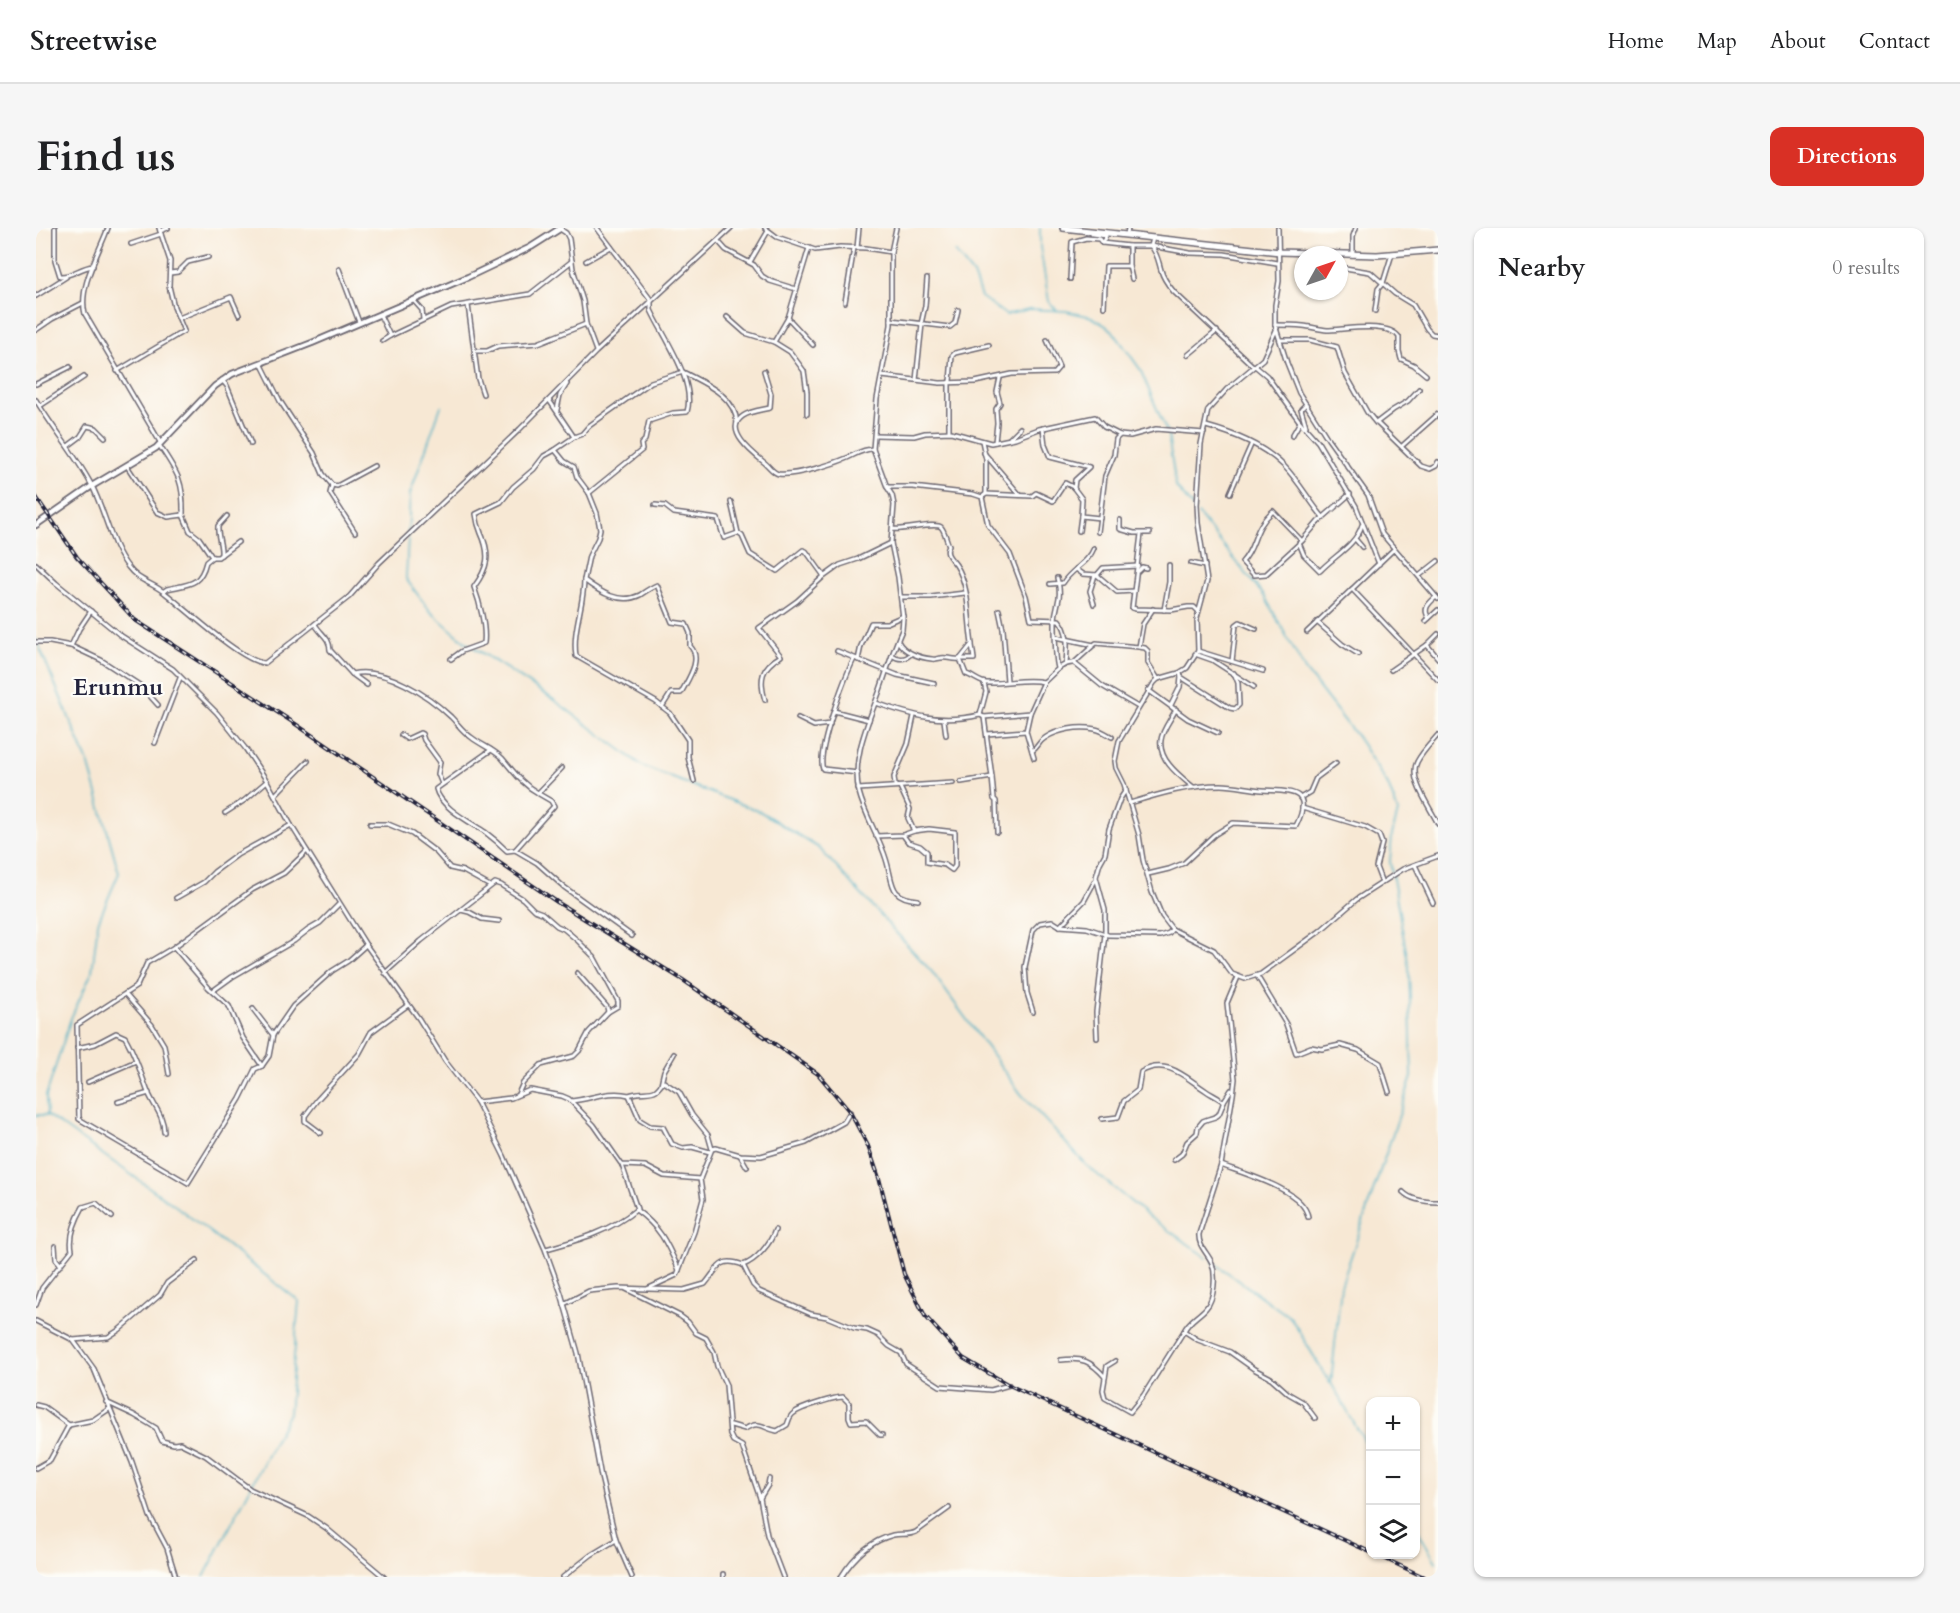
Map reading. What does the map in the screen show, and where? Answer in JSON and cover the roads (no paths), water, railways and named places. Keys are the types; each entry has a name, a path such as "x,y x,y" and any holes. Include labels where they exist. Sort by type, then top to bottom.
{"main road":[{"path":"1063,228 1127,231 1153,238 1294,253"},
{"path":"1348,255 1438,250"}],"street":[{"path":"55,228 56,266 60,276 67,276"},
{"path":"108,228 93,266 83,303 85,314 180,477 184,497 183,515 190,531 199,538 212,557"},
{"path":"131,244 168,228"},
{"path":"36,525 159,443 222,380 513,256 561,228 569,239 572,261 584,301 586,324 596,352"},
{"path":"589,493 642,450 640,444 645,440 649,421 673,413 687,412 689,406 683,372 651,310 651,300 597,228"},
{"path":"36,400 92,486 121,557 128,567 140,579 164,591 213,635 261,663 268,662 349,597 379,563 596,352 731,228"},
{"path":"845,302 859,228"},
{"path":"896,228 891,252 891,320 877,399 873,449 894,505 891,543 903,616 902,630 869,720 858,759 858,789 866,814 886,859 897,895 902,899 918,900"},
{"path":"1058,228 1106,236 1102,243"},
{"path":"1278,228 1280,252 1277,263 1279,281 1275,305 1276,326 1287,363 1306,404 1368,495 1382,534 1437,598 1426,607 1427,620 1438,610"},
{"path":"1353,255 1353,236 1356,228"},
{"path":"750,262 766,229 777,237 815,250 840,247 891,252"},
{"path":"117,371 183,333 184,328 169,286 170,261 160,231"},
{"path":"1070,279 1072,242 1093,238 1099,239 1102,243 1152,246 1190,253 1224,254 1277,263"},
{"path":"1153,238 1152,246 1159,257 1161,271 1174,292 1267,376 1300,422 1318,442 1350,494 1379,564"},
{"path":"717,241 726,250 750,262 762,276 770,281 796,290"},
{"path":"1129,246 1129,266 1132,279"},
{"path":"586,261 611,247"},
{"path":"774,342 788,318 809,248"},
{"path":"1376,311 1378,289 1383,283 1392,254"},
{"path":"170,273 178,272 188,262 208,257"},
{"path":"382,341 451,307 530,294 572,261"},
{"path":"36,296 80,269 93,266"},
{"path":"1104,307 1106,266 1129,266"},
{"path":"339,269 359,322"},
{"path":"1348,270 1367,270 1395,294 1413,305 1427,329 1438,335"},
{"path":"916,380 927,279"},
{"path":"179,318 231,297 239,315"},
{"path":"413,300 420,307 423,319"},
{"path":"36,330 83,303"},
{"path":"468,305 478,379 483,394"},
{"path":"891,320 950,327 955,323 958,310"},
{"path":"379,314 390,336"},
{"path":"728,317 745,333 774,342 790,352 804,371 807,414"},
{"path":"788,318 813,345"},
{"path":"475,351 487,351 498,346 538,343 586,324"},
{"path":"1276,326 1263,359 1208,410 1201,444 1197,505 1206,590 1198,610 1197,652 1187,668 1179,673 1158,679 1148,690 1126,727 1116,751 1116,768 1130,803 1156,904 1172,928 1214,950 1232,974 1245,979 1257,976 1320,931 1357,898 1392,876 1438,856"},
{"path":"1276,326 1303,326 1325,330 1349,327 1374,328 1395,333 1399,337 1401,359 1414,365 1426,375"},
{"path":"1188,355 1217,331"},
{"path":"882,376 916,380 975,382 1000,377 1056,372 1059,367 1047,340"},
{"path":"1280,340 1310,340 1337,347 1345,373 1371,419 1421,466 1430,469 1438,462"},
{"path":"950,432 952,357 955,353 989,345"},
{"path":"261,363 280,401 314,453 323,474 332,485 337,486 374,466"},
{"path":"36,384 70,367"},
{"path":"737,424 743,416 770,408 771,394 764,371"},
{"path":"451,659 462,651 484,643 485,633 481,621 481,607 474,587 485,574 487,560 476,514 501,502 544,456 574,437 582,435 601,417 651,382 683,372 722,394 736,411 736,428 744,446 778,474 819,468 857,452 873,449"},
{"path":"40,406 84,377"},
{"path":"995,442 996,409 1000,404 997,392 1000,377"},
{"path":"222,380 227,386 251,444"},
{"path":"557,410 560,395 569,380"},
{"path":"1377,423 1408,401 1419,389"},
{"path":"549,400 574,437"},
{"path":"1306,404 1300,409 1308,430"},
{"path":"1402,446 1438,414"},
{"path":"875,435 914,436 950,432 982,441 995,442 1043,428 1095,417 1104,427 1120,435 1130,436 1156,429 1204,433"},
{"path":"1292,436 1300,422"},
{"path":"68,446 80,437 87,426 96,428 105,437"},
{"path":"1206,426 1221,430 1251,445 1283,465 1323,517"},
{"path":"1008,439 1020,428"},
{"path":"1043,428 1050,457 1089,467 1075,480 1074,489"},
{"path":"1098,532 1105,476 1114,455 1116,439 1120,435"},
{"path":"982,441 986,494"},
{"path":"1230,493 1251,445"},
{"path":"555,450 564,461 574,467 577,477 589,493 597,513 600,529 596,545 589,556 584,580 584,596 574,640 576,656 670,713 688,740 688,758 694,781"},
{"path":"984,453 1021,495"},
{"path":"127,466 157,512 168,517 183,515"},
{"path":"982,498 986,494 1032,496 1036,494 1053,501 1065,483 1082,499 1079,531"},
{"path":"332,485 330,493 355,532"},
{"path":"887,488 974,494 982,498"},
{"path":"1350,494 1323,517 1300,542 1266,574 1254,575 1242,562 1249,555 1258,527 1273,511 1300,542 1304,555 1320,571 1332,558 1356,540 1362,525"},
{"path":"982,498 988,525 1010,554 1026,596 1030,619 1055,619 1063,624 1067,639 1066,664"},
{"path":"731,502 738,533 742,536 750,554 777,571 803,550 812,557 824,576"},
{"path":"655,505 665,506 674,513 718,519 724,538 738,533"},
{"path":"221,555 222,546 218,538 218,526 227,516"},
{"path":"1082,516 1100,518"},
{"path":"1120,520 1120,530 1141,534 1150,533"},
{"path":"893,529 941,527 949,545 947,555 958,569 965,593 974,659 954,660 940,657 933,660 910,653 900,645 898,640"},
{"path":"1141,534 1132,608 1164,610 1194,607 1198,610"},
{"path":"1356,540 1362,547"},
{"path":"164,591 195,582 203,573 206,562 212,557 221,555 238,542"},
{"path":"765,700 760,684 771,662 781,656 759,628 797,601 824,576 840,565 858,560 891,543"},
{"path":"1050,584 1063,583 1067,576 1090,556 1094,548"},
{"path":"1307,632 1394,549"},
{"path":"1419,576 1438,561"},
{"path":"1191,563 1205,566"},
{"path":"36,564 143,651 173,669 217,714 245,748 385,974 445,1061 477,1102 545,1249 564,1304 578,1353 615,1540 632,1577"},
{"path":"1164,610 1169,582 1169,565"},
{"path":"1094,604 1090,591 1096,575 1103,568 1138,566"},
{"path":"1137,572 1142,567 1146,568"},
{"path":"1076,569 1083,574 1096,575 1117,592 1134,591"},
{"path":"1057,578 1060,599 1055,619 1058,668"},
{"path":"584,580 602,593 619,598 632,598 657,585 672,622 686,624 690,633 690,646 695,651 696,658 681,693 671,693 662,707"},
{"path":"1352,589 1438,680"},
{"path":"901,597 931,597 965,593"},
{"path":"1140,647 1143,624 1153,609"},
{"path":"999,610 1003,629 1007,681"},
{"path":"71,646 91,611"},
{"path":"858,773 823,769 826,734 843,682 856,659 871,623 887,623 903,616"},
{"path":"1317,621 1342,644 1358,654"},
{"path":"1232,661 1237,623 1240,622 1256,629"},
{"path":"315,624 327,638 330,650 352,674 367,685"},
{"path":"1391,670 1427,645 1438,634"},
{"path":"1056,637 1094,645"},
{"path":"36,642 71,646 112,666 141,686 158,705"},
{"path":"1034,758 1026,730 1030,713 1044,682 1058,668 1074,663 1096,643 1146,648 1148,663 1158,679"},
{"path":"960,658 972,644"},
{"path":"1427,645 1438,658"},
{"path":"837,651 897,675 934,683"},
{"path":"1197,652 1263,671"},
{"path":"1197,652 1234,672 1254,687"},
{"path":"892,655 900,659 909,656 910,653"},
{"path":"960,658 966,674 984,683 1035,680 1044,682"},
{"path":"1074,663 1102,686 1138,707"},
{"path":"352,674 363,672 398,681 433,701 472,738 501,758 526,786 551,801 554,806 515,850"},
{"path":"1179,673 1181,677 1235,709 1239,705 1238,683 1234,672"},
{"path":"1171,705 1180,687 1181,677"},
{"path":"155,743 180,678"},
{"path":"984,683 986,692 982,716 987,734 996,801 997,832"},
{"path":"1148,690 1188,719 1218,733"},
{"path":"876,703 914,716 944,720 1030,713"},
{"path":"1176,709 1161,740 1163,751 1174,770 1193,787"},
{"path":"834,711 869,720"},
{"path":"914,716 908,744 894,777 910,809 908,818 914,831"},
{"path":"798,718 814,726 830,724"},
{"path":"944,720 946,735"},
{"path":"1032,751 1047,736 1070,729 1095,729 1112,737"},
{"path":"987,734 1026,730"},
{"path":"401,735 407,739 422,734 440,762 439,778 442,784"},
{"path":"1438,737 1416,762 1415,775 1420,790 1438,824"},
{"path":"492,750 478,762 442,784 436,792 453,811 486,833 507,851 515,850 537,863 564,887 632,936"},
{"path":"275,795 308,761"},
{"path":"1300,798 1310,792 1316,778 1336,763"},
{"path":"538,794 562,768"},
{"path":"961,782 992,777"},
{"path":"225,813 267,781"},
{"path":"858,789 953,783"},
{"path":"1130,803 1193,787 1222,785 1282,790 1294,793 1300,798 1302,808 1296,826 1233,823 1214,835 1184,863 1148,874"},
{"path":"1060,926 1084,901 1096,878 1100,863 1106,854 1109,829 1120,799 1126,790"},
{"path":"1302,808 1365,827 1378,835 1382,843 1376,867 1382,883"},
{"path":"370,824 388,824 412,834 440,856 450,868 463,871 490,886"},
{"path":"176,898 204,882 237,855 291,825"},
{"path":"876,836 903,835 929,829 955,832 955,866 952,870 945,865 927,862 927,852 920,846 908,843 903,835"},
{"path":"307,851 284,873 252,890 174,947 147,963 137,986 77,1025 79,1119 188,1183 240,1099 255,1069 262,1066 269,1056 273,1035 293,1006 332,971 366,945"},
{"path":"1415,865 1433,903"},
{"path":"1096,878 1105,910 1105,934 1096,1012 1097,1038"},
{"path":"385,974 417,944 495,883 577,939 594,957 617,996 618,1006 608,1012 589,1032 574,1056 541,1065 523,1083 518,1094"},
{"path":"214,990 320,923 339,903"},
{"path":"460,910 465,910 482,919 499,921"},
{"path":"1033,1012 1025,967 1033,930 1040,923 1052,921 1060,926 1087,928 1105,934 1153,936 1164,935 1172,928"},
{"path":"174,947 209,988 214,990 229,1006 243,1038 262,1066"},
{"path":"577,973 607,1007 608,1012"},
{"path":"1257,976 1286,1024 1296,1053 1311,1047 1322,1049 1340,1045 1358,1050 1380,1063 1389,1092"},
{"path":"1115,1361 1107,1366 1103,1390 1105,1398 1130,1412 1143,1396 1188,1323 1208,1306 1210,1300 1214,1275 1212,1263 1198,1241 1221,1165 1235,1079 1227,1003 1238,977"},
{"path":"126,995 152,1025 164,1045 169,1074"},
{"path":"321,1133 305,1121 305,1116 358,1054 371,1032 408,1005"},
{"path":"253,1009 273,1035"},
{"path":"77,1047 95,1044 116,1033 120,1034 130,1045 149,1094 161,1114 164,1121 164,1132"},
{"path":"570,1101 606,1093 629,1095 637,1091 655,1091 661,1084 664,1071 674,1054"},
{"path":"88,1082 136,1061"},
{"path":"1102,1119 1118,1117 1124,1101 1138,1090 1141,1072 1161,1066 1178,1071 1224,1101"},
{"path":"646,1289 675,1277 679,1270 694,1232 703,1199 700,1179 711,1150 708,1136 692,1115 679,1092 669,1084 664,1082 661,1084"},
{"path":"1174,1160 1182,1154 1187,1142 1197,1133 1198,1126 1203,1121 1215,1119 1219,1115 1232,1088"},
{"path":"477,1102 511,1098 530,1090 562,1096 594,1125 622,1165 630,1191 637,1204 636,1210 614,1226 545,1249"},
{"path":"118,1102 149,1094"},
{"path":"629,1095 640,1120 650,1126 663,1127 672,1144 740,1155 761,1156 806,1143 844,1122 850,1112"},
{"path":"740,1155 747,1167"},
{"path":"622,1165 645,1166 664,1176 700,1179"},
{"path":"1221,1165 1284,1189 1306,1208 1308,1217"},
{"path":"1403,1192 1408,1197 1426,1202 1438,1201"},
{"path":"36,1305 42,1288 72,1250 69,1243 76,1218 83,1207 96,1203 112,1217"},
{"path":"636,1210 658,1228 679,1270"},
{"path":"743,1265 755,1259 773,1237 775,1230"},
{"path":"55,1246 56,1259 61,1265"},
{"path":"73,1340 108,1337 119,1330 160,1295 168,1283 197,1260"},
{"path":"564,1304 589,1291 618,1288 684,1290 705,1284 714,1269 721,1264 733,1261 743,1265 753,1285 759,1291 811,1314 827,1317 878,1335 889,1346 901,1353 906,1364 940,1386 991,1390 1009,1386"},
{"path":"626,1289 680,1316 696,1333 706,1338 714,1352 717,1366 726,1385 730,1435 733,1441 742,1446 760,1498 767,1535 783,1577"},
{"path":"36,1321 73,1340 94,1369 132,1462 153,1525 160,1531 176,1577"},
{"path":"1184,1331 1198,1340 1230,1352 1271,1378 1289,1394 1303,1402 1315,1418"},
{"path":"1061,1360 1075,1358 1088,1362 1097,1367 1105,1377"},
{"path":"731,1425 745,1429 758,1424 777,1431 787,1425 790,1416 795,1411 819,1402 826,1402 834,1397 843,1397 848,1400 851,1422 866,1421 879,1435 882,1435"},
{"path":"106,1402 156,1428 162,1441 180,1443 206,1456 250,1489 308,1516 326,1528 384,1577"},
{"path":"36,1405 44,1407 69,1425 93,1420 109,1409"},
{"path":"36,1468 50,1460 69,1425"},
{"path":"760,1498 769,1479"},
{"path":"841,1577 870,1545 894,1535 911,1535 949,1508"},
{"path":"563,1577 615,1540"}],"waterway":[{"path":"1040,228 1040,247 1049,302 1057,310"},
{"path":"955,252 973,275 981,297 1006,315 1029,309 1066,311 1092,317 1112,330 1140,369 1168,435 1176,487 1195,510"},
{"path":"441,406 410,494 406,579 430,611 464,641 554,700 644,767 761,812 819,848 932,972 1021,1094 1087,1166 1152,1219 1207,1257"},
{"path":"1198,514 1265,597 1305,670 1358,738 1388,785 1398,812 1392,835 1390,862 1409,968 1412,1077 1341,1286 1331,1383 1366,1444"},
{"path":"36,639 89,765 119,873 98,922 92,972 71,1018 46,1096 47,1115"},
{"path":"36,1115 47,1115 177,1207 299,1301 289,1413 204,1577"},
{"path":"1213,1262 1291,1318 1330,1383"},
{"path":"1420,1534 1436,1562"}],"railway":[{"path":"36,497 77,557 135,620 294,723 557,902 683,980 818,1074 850,1112 868,1146 879,1178 904,1274 925,1316 963,1358 1009,1385 1366,1550"},
{"path":"1386,1559 1424,1577"}],"district":[{"name":"Erunmu","path":"118,687"}]}
